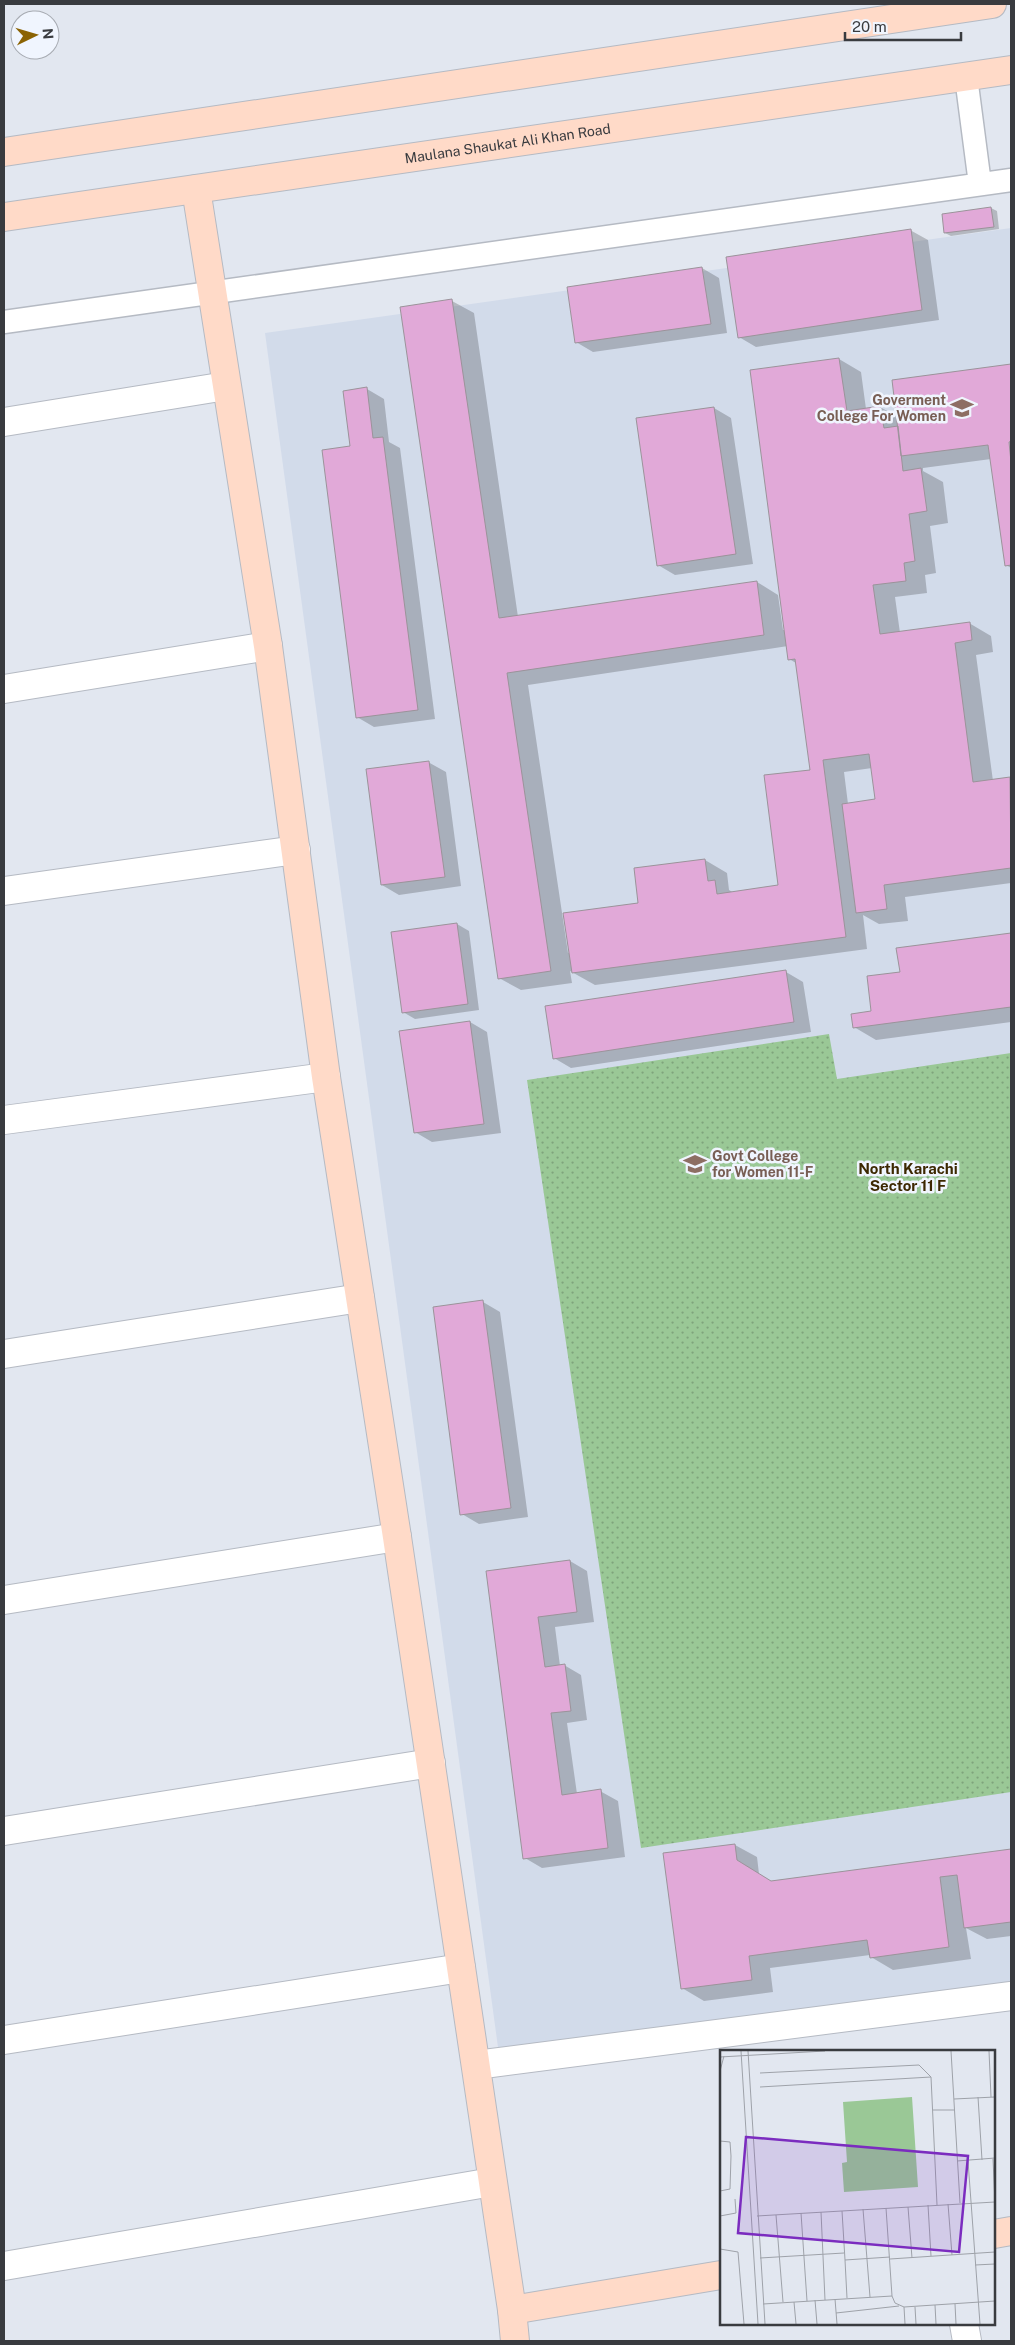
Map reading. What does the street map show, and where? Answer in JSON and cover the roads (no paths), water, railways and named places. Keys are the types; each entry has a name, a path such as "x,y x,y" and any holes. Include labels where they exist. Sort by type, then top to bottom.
{"street":[{"path":"4,152 992,4"},
{"name":"Maulana Shaukat Ali Khan Road","path":"4,217 1011,70"},
{"path":"196,189 268,646 326,1077 476,2065 512,2310 514,2341"},
{"path":"4,422 226,386"},
{"path":"4,689 268,646"},
{"path":"4,892 296,850"},
{"path":"4,1120 326,1077"},
{"path":"4,1354 360,1298"},
{"path":"4,1600 397,1537"},
{"path":"4,1831 430,1763"},
{"path":"4,2040 461,1968"},
{"path":"476,2065 1011,1996"},
{"path":"4,2266 492,2182"},
{"path":"995,2234 1011,2231"},
{"path":"512,2310 720,2275"},
{"path":"964,2325 966,2341"}],"lane":[{"path":"966,77 980,184"},
{"path":"4,322 1011,180"}],"place":[{"name":"Goverment College For Women","path":"962,408"},
{"name":"Govt College for Women 11-F","path":"695,1164"}],"district":[{"name":"North Karachi Sector 11 F","path":"908,1176"}]}
